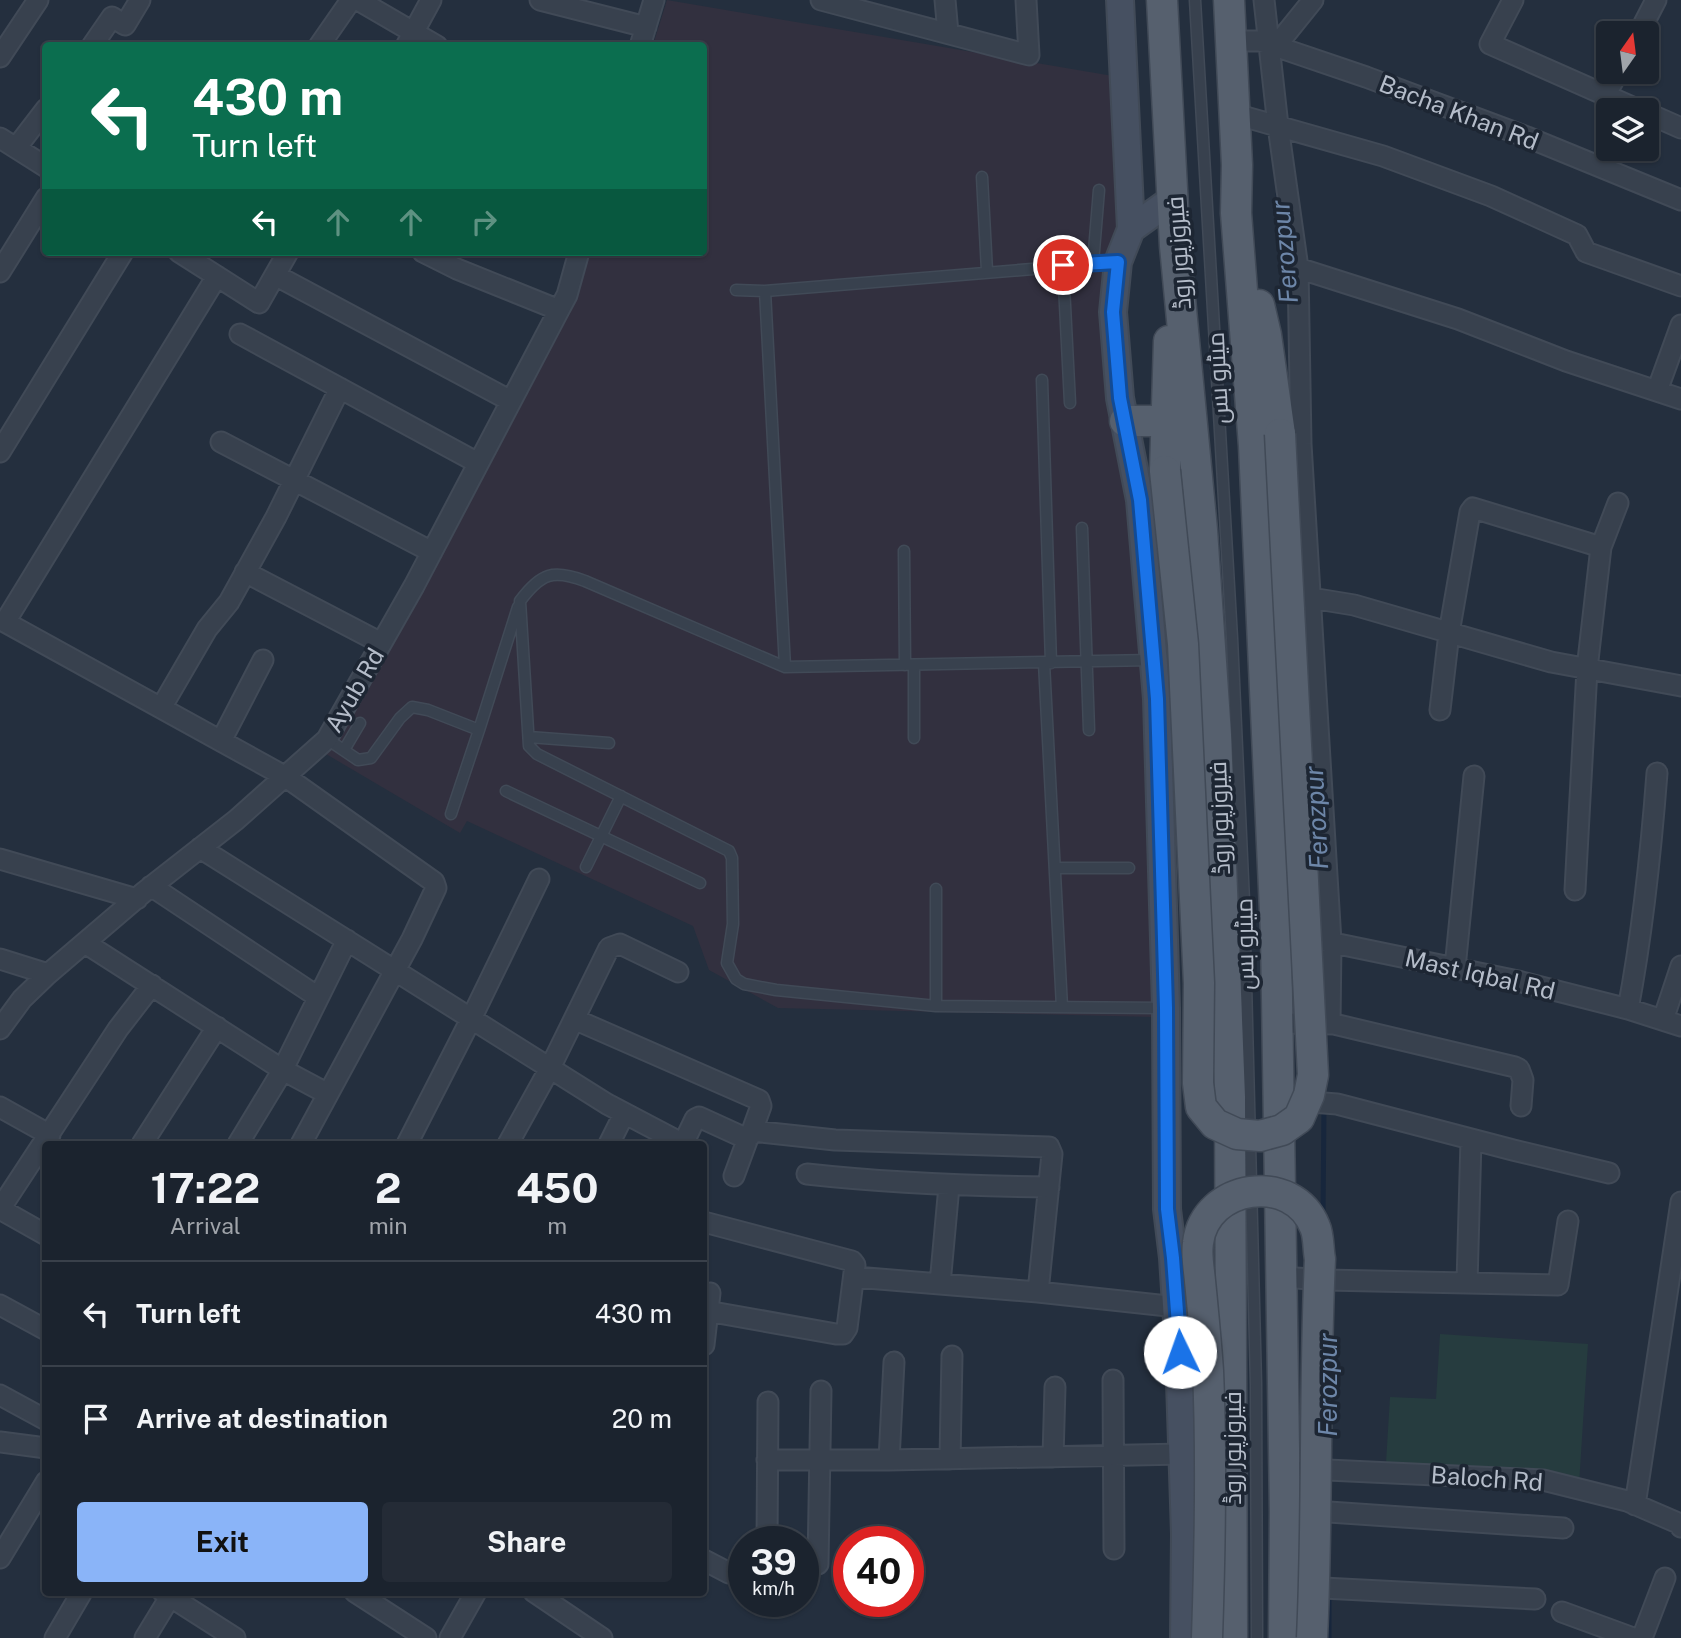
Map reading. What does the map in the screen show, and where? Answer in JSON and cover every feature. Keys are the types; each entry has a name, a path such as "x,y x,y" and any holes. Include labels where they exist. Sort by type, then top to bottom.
{"main road":[{"name":"فیروزپور روڈ","path":"1162,0 1175,246 1202,530 1216,735 1230,1097 1232,1638"},
{"name":"فیروزپور روڈ","path":"1229,0 1236,114 1236,213 1254,446 1276,933 1285,1512 1284,1638"},
{"path":"1175,246 1165,471 1183,643 1199,983 1198,1083 1201,1107 1215,1124 1237,1134 1259,1136 1282,1130 1299,1118 1309,1095 1313,1075 1280,434 1266,335 1248,252 1236,213"},
{"path":"1125,421 1166,421"},
{"path":"1207,1638 1210,1485 1208,1383 1198,1243 1206,1219 1219,1204 1234,1195 1258,1189 1285,1196 1304,1210 1316,1228 1320,1259 1315,1463 1316,1554 1312,1638"}],"street":[{"path":"0,57 38,0"},
{"path":"95,42 112,18 125,25 140,0"},
{"path":"322,42 351,0"},
{"path":"358,0 410,38 432,0"},
{"path":"540,0 643,36 654,0"},
{"path":"821,0 865,6 948,33 1029,55 1026,0"},
{"path":"945,0 948,33"},
{"path":"1120,0 1131,229"},
{"path":"1264,0 1272,45 1278,127 1298,268 1301,444 1331,943 1330,1024"},
{"path":"1272,45 1312,0"},
{"path":"1513,0 1490,44 1610,98"},
{"path":"1645,21 1656,0"},
{"name":"Bacha Khan Rd","path":"1233,41 1260,41 1366,77 1515,132 1681,200"},
{"path":"1605,96 1612,84"},
{"path":"42,113 8,143 42,164"},
{"path":"1236,114 1383,156 1491,197 1577,235 1586,252 1681,286"},
{"path":"1659,118 1681,128"},
{"path":"1174,198 1131,229 1106,262 1120,398 1140,500 1157,699 1166,1008 1167,1209 1177,1307 1185,1534 1184,1638"},
{"path":"0,272 42,204"},
{"path":"0,452 121,256"},
{"path":"185,256 259,303 286,256"},
{"path":"431,256 559,310"},
{"name":"Ayub Rd","path":"0,1029 22,999 48,974 151,886 286,777 327,738 432,552 567,295 578,256"},
{"path":"1298,268 1458,320 1566,361 1681,399"},
{"path":"275,275 511,401"},
{"path":"217,276 3,621 286,777 434,881 436,888 395,971 328,1094 307,1141"},
{"path":"1657,391 1681,325"},
{"path":"240,334 478,464"},
{"path":"161,708 207,629 229,602 340,388"},
{"path":"221,442 432,552"},
{"path":"1575,890 1587,669 1601,547 1618,503"},
{"path":"1440,710 1449,633 1470,512 1473,508 1601,547"},
{"path":"245,572 381,643"},
{"path":"1259,595 1309,597 1354,606 1551,663 1681,686"},
{"path":"221,741 263,660"},
{"path":"1628,1009 1641,941 1657,772"},
{"path":"1455,968 1474,776"},
{"path":"200,848 624,1114 677,1141"},
{"path":"0,859 136,900"},
{"path":"409,1141 539,879"},
{"path":"151,886 318,997"},
{"name":"Mast Iqbal Rd","path":"1276,933 1455,968 1628,1009 1672,1023"},
{"path":"241,1141 283,1070 347,940"},
{"path":"85,943 283,1070 328,1094"},
{"path":"510,1141 550,1068 609,948 613,944 620,944 678,972"},
{"path":"0,959 48,974"},
{"path":"1672,1023 1681,966"},
{"path":"46,1141 118,1029 152,985"},
{"path":"574,1019 760,1100 761,1106 734,1176"},
{"path":"1279,1023 1330,1024 1514,1067 1519,1069 1523,1080 1521,1106"},
{"path":"144,1141 217,1027"},
{"path":"1279,1100 1337,1104 1471,1140 1609,1172"},
{"path":"0,1107 50,1135"},
{"path":"610,1141 624,1114"},
{"path":"684,1141 695,1119 699,1117 750,1134 835,1140 1049,1147 1052,1154 1038,1292"},
{"path":"1467,1283 1471,1140"},
{"path":"42,1147 0,1209 42,1233"},
{"path":"807,1174 949,1186 1049,1187"},
{"path":"940,1284 949,1186"},
{"path":"1635,1505 1681,1202"},
{"path":"1282,1277 1558,1285 1568,1221"},
{"path":"707,1223 852,1261 855,1265 848,1328 843,1334 836,1335 708,1302 707,1313"},
{"path":"855,1277 1177,1307"},
{"path":"0,1305 42,1328"},
{"path":"950,1458 952,1356"},
{"path":"889,1460 894,1362"},
{"path":"1113,1380 1114,1549"},
{"path":"1053,1457 1055,1387"},
{"path":"818,1526 821,1391"},
{"path":"0,1395 42,1418"},
{"path":"766,1526 768,1402"},
{"path":"0,1442 42,1447"},
{"path":"767,1460 1182,1454"},
{"name":"Baloch Rd","path":"1284,1467 1543,1480 1635,1505 1681,1527"},
{"path":"0,1558 42,1489"},
{"path":"1285,1512 1329,1512 1563,1528"},
{"path":"707,1562 728,1572"},
{"path":"1642,1638 1665,1578"},
{"path":"1285,1589 1329,1587 1535,1599"},
{"path":"55,1638 80,1596"},
{"path":"145,1638 166,1596"},
{"path":"168,1596 235,1638"},
{"path":"361,1596 426,1638"},
{"path":"450,1638 474,1596"},
{"path":"540,1596 600,1637"},
{"path":"1562,1612 1633,1638"}],"lane":[{"name":"میٹرو بس","path":"1195,0 1244,901 1256,1384 1256,1638"},
{"path":"982,177 987,271"},
{"path":"736,290 765,290 1106,262 1099,190"},
{"path":"1063,265 1070,403"},
{"path":"765,290 785,667"},
{"path":"1042,380 1047,663 1062,1007"},
{"path":"1082,528 1089,730"},
{"path":"904,551 914,738"},
{"path":"451,814 520,601 539,579 560,573 585,581 785,667 1154,660"},
{"path":"520,601 529,746 537,754 729,851 732,858 733,924 727,963 736,979 744,984 776,990 936,1006 1166,1008"},
{"path":"327,738 358,760 371,758 400,718 412,707 429,710 480,730"},
{"path":"344,751 359,723"},
{"path":"529,737 609,743"},
{"path":"506,791 700,883"},
{"path":"586,867 621,796"},
{"path":"1055,867 1129,868"},
{"path":"936,889 936,1006"}],"shaded area":[{"path":"667,0 1113,76 1142,552 1159,946 1153,1017 778,1008 709,970 693,926 467,821 460,833 326,754 578,285 588,256 707,256 707,42 654,42"}],"green space":[{"path":"1440,1334 1588,1344 1579,1485 1386,1463 1390,1397 1436,1399"}],"waterway":[{"name":"Ferozpur","path":"1278,194 1289,296"},
{"name":"Ferozpur","path":"1323,1215 1324,1106"},
{"name":"Ferozpur","path":"1329,1592 1329,1638"}],"route":[{"path":"1063,265 1118,262 1113,312 1120,398 1140,500 1157,699 1166,1008 1167,1209 1180,1352"}]}
